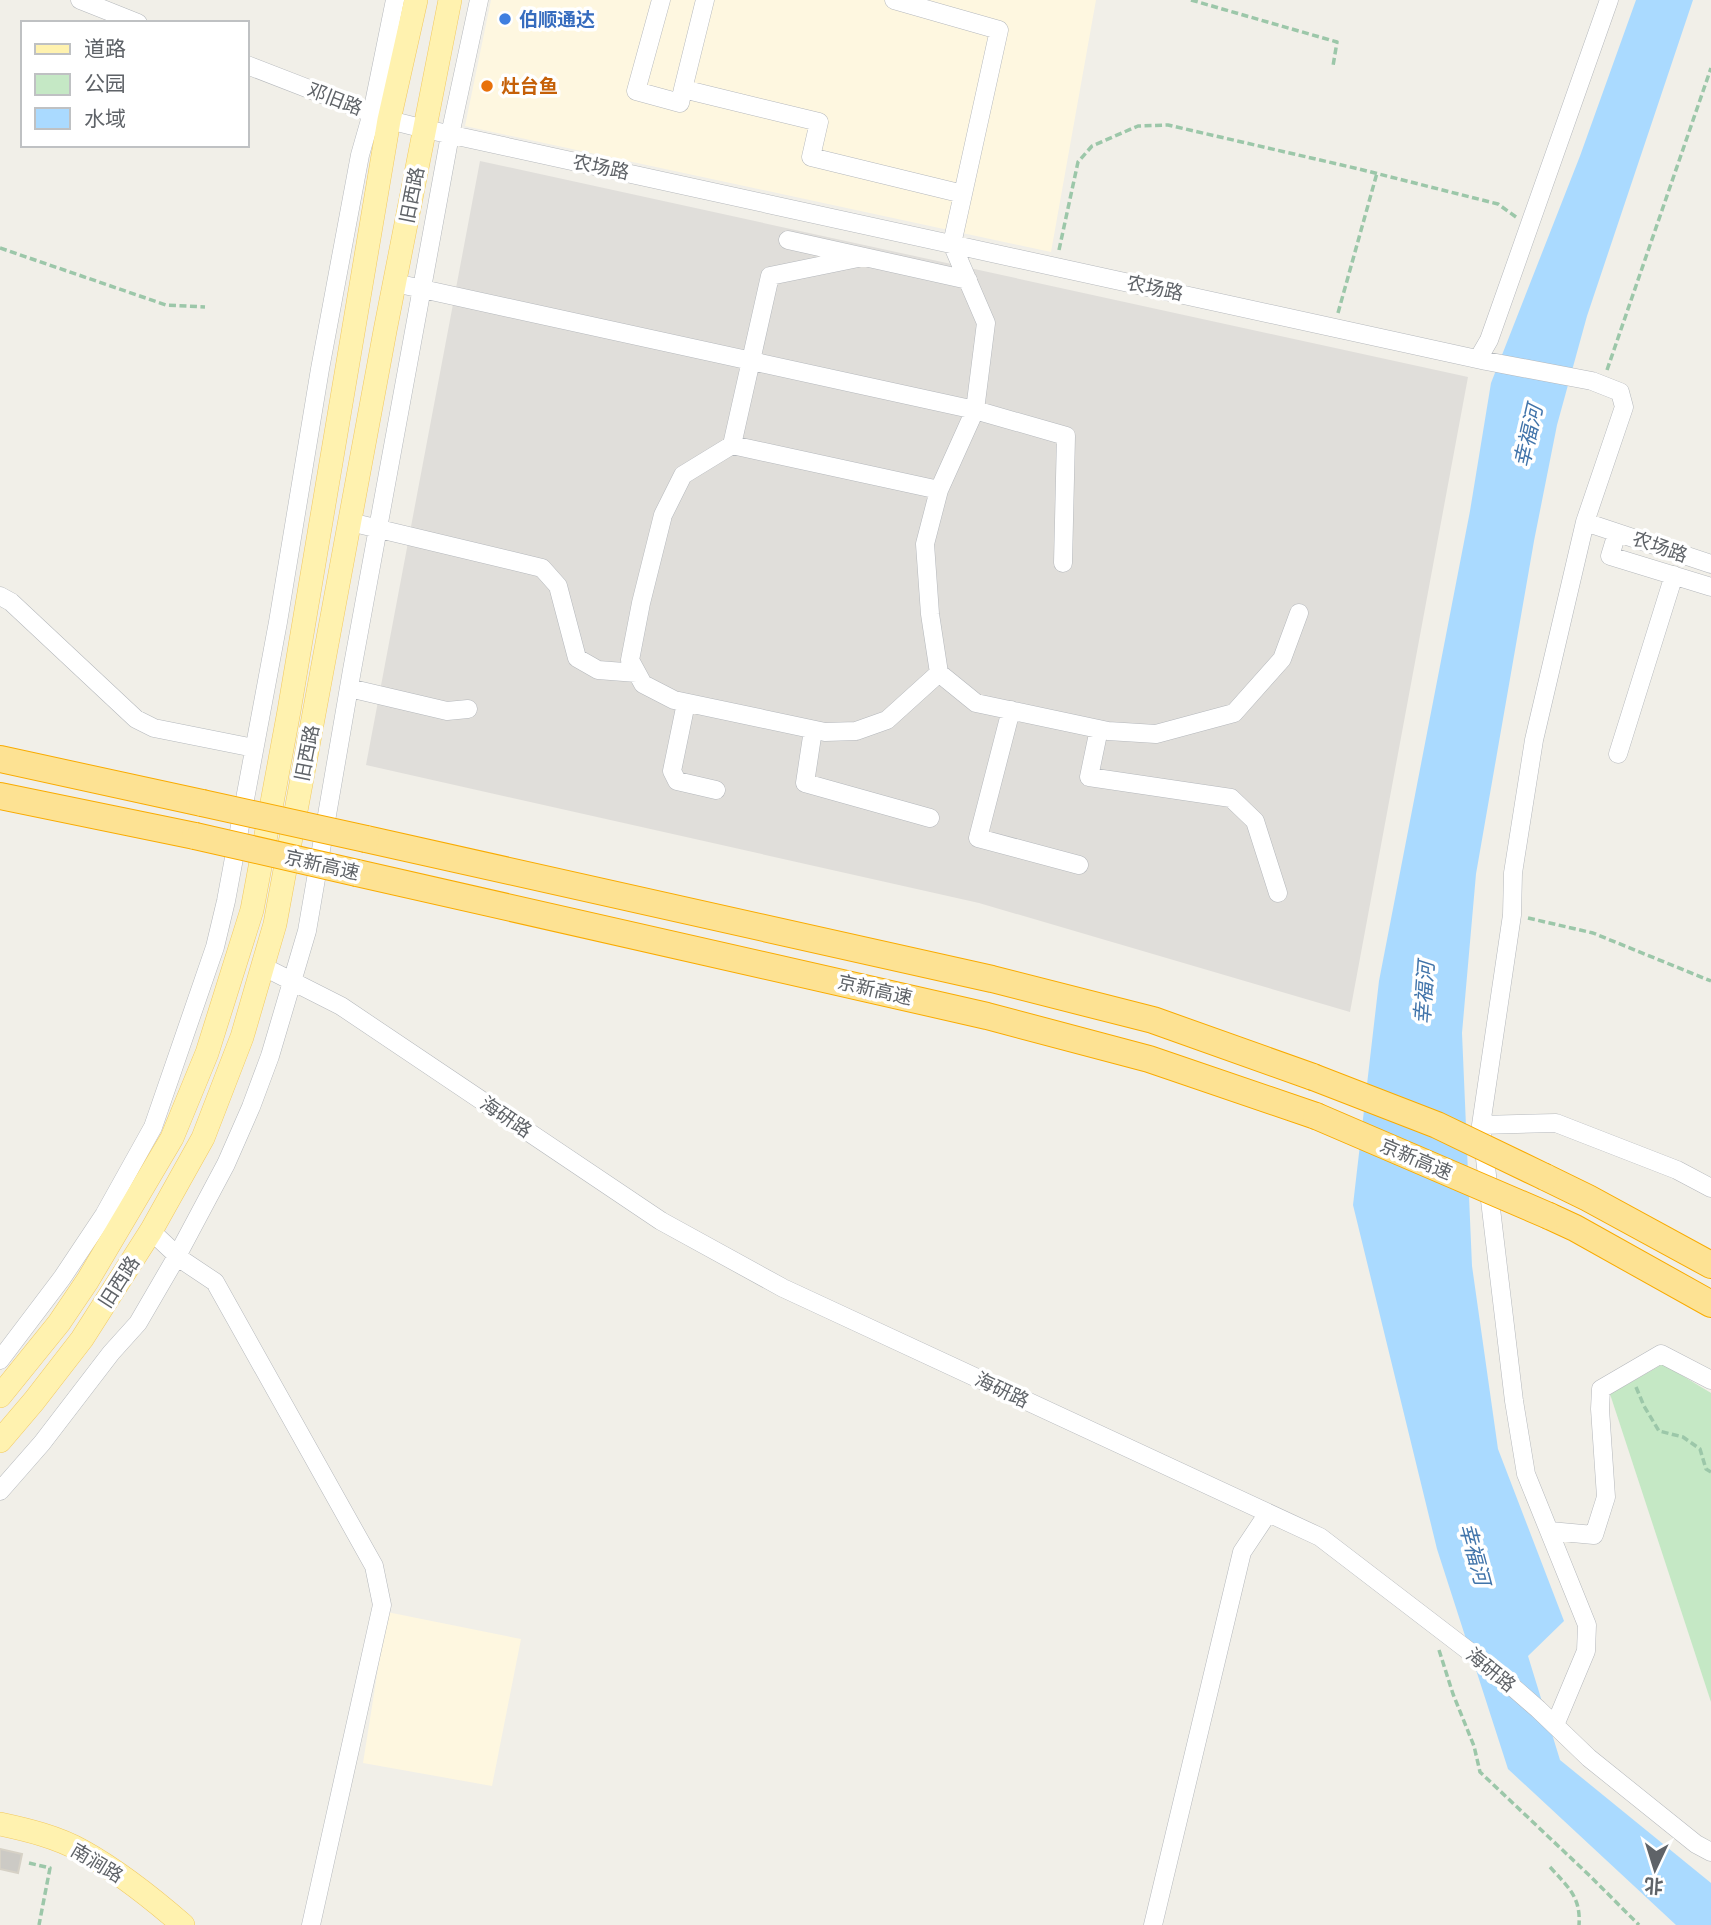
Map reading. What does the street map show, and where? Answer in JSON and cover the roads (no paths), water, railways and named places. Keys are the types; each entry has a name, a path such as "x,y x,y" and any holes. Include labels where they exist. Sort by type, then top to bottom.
{"highway":[{"name":"京新高速","path":"0,759 992,979 1153,1020 1437,1125 1588,1198 1711,1265"},
{"name":"京新高速","path":"0,796 195,836 987,1016 1149,1059 1316,1116 1549,1216 1711,1304"}],"main road":[{"name":"旧西路","path":"0,1396 59,1323 88,1280 172,1138 207,1053 252,910 289,711 381,117 416,0"},
{"name":"旧西路","path":"0,1441 82,1339 152,1231 203,1138 242,1037 264,967 275,924 450,0"},
{"name":"南涧路","path":"0,1824 54,1838 82,1851 113,1870 183,1925"}],"street":[{"path":"80,0 133,21"},
{"path":"0,1360 62,1278 97,1225 153,1127 215,947 278,622 325,342 360,155 381,117 395,0"},
{"path":"0,1491 138,1323 226,1164 270,1056 307,931 450,135 479,0"},
{"path":"661,0 636,91 680,103 705,0"},
{"path":"894,0 999,30 953,244 986,323 975,410 939,490 925,544 930,614 939,673 976,703 1098,729 1156,734 1234,713 1282,659 1299,613"},
{"path":"1482,360 1609,0"},
{"name":"邓旧路","path":"248,65 381,117 425,129"},
{"path":"683,89 819,122 811,157 963,194"},
{"name":"农场路","path":"425,129 1597,383 1620,392 1624,407 1585,522 1711,564"},
{"path":"788,240 968,280"},
{"path":"732,445 769,276 863,257"},
{"path":"395,283 975,410 1066,436 1063,563"},
{"path":"939,490 732,445 682,475 663,515 630,660 643,684 674,700 825,732 856,731 887,720 939,673"},
{"path":"350,522 542,568 558,586 577,657 598,670 637,673"},
{"path":"1555,1725 1586,1651 1587,1625 1526,1474 1514,1401 1481,1125 1512,915 1513,873 1534,740 1585,522"},
{"path":"1617,533 1610,556 1711,587"},
{"path":"1618,754 1674,575"},
{"path":"0,596 11,602 136,719 154,729 254,748"},
{"path":"349,688 447,710 468,709"},
{"path":"686,703 672,771 677,781 716,790"},
{"path":"1011,710 978,838 1079,865"},
{"path":"1098,729 1089,777 1231,798 1255,821 1279,893"},
{"path":"813,730 805,783 930,818"},
{"name":"海研路","path":"264,967 341,1006 661,1221 759,1275 1320,1537 1491,1668 1589,1758 1696,1844 1711,1852"},
{"path":"1481,1125 1556,1123 1677,1170 1711,1188"},
{"path":"152,1231 177,1256 215,1282 374,1566 382,1605 311,1925"},
{"path":"1550,1531 1594,1535 1606,1497 1601,1389 1661,1354 1711,1380"},
{"path":"1153,1925 1242,1552 1268,1513"}],"water":[{"name":"幸福河","path":"1636,0 1693,0 1587,316 1557,425 1476,874 1462,1033 1472,1266 1498,1449 1564,1621 1528,1656 1560,1760 1711,1883 1711,1925 1676,1925 1508,1769 1437,1549 1353,1205 1379,981 1470,511 1491,383 1580,156"}],"place":[{"name":"伯顺通达","path":"505,19"},
{"name":"灶台鱼","path":"487,86"}]}
